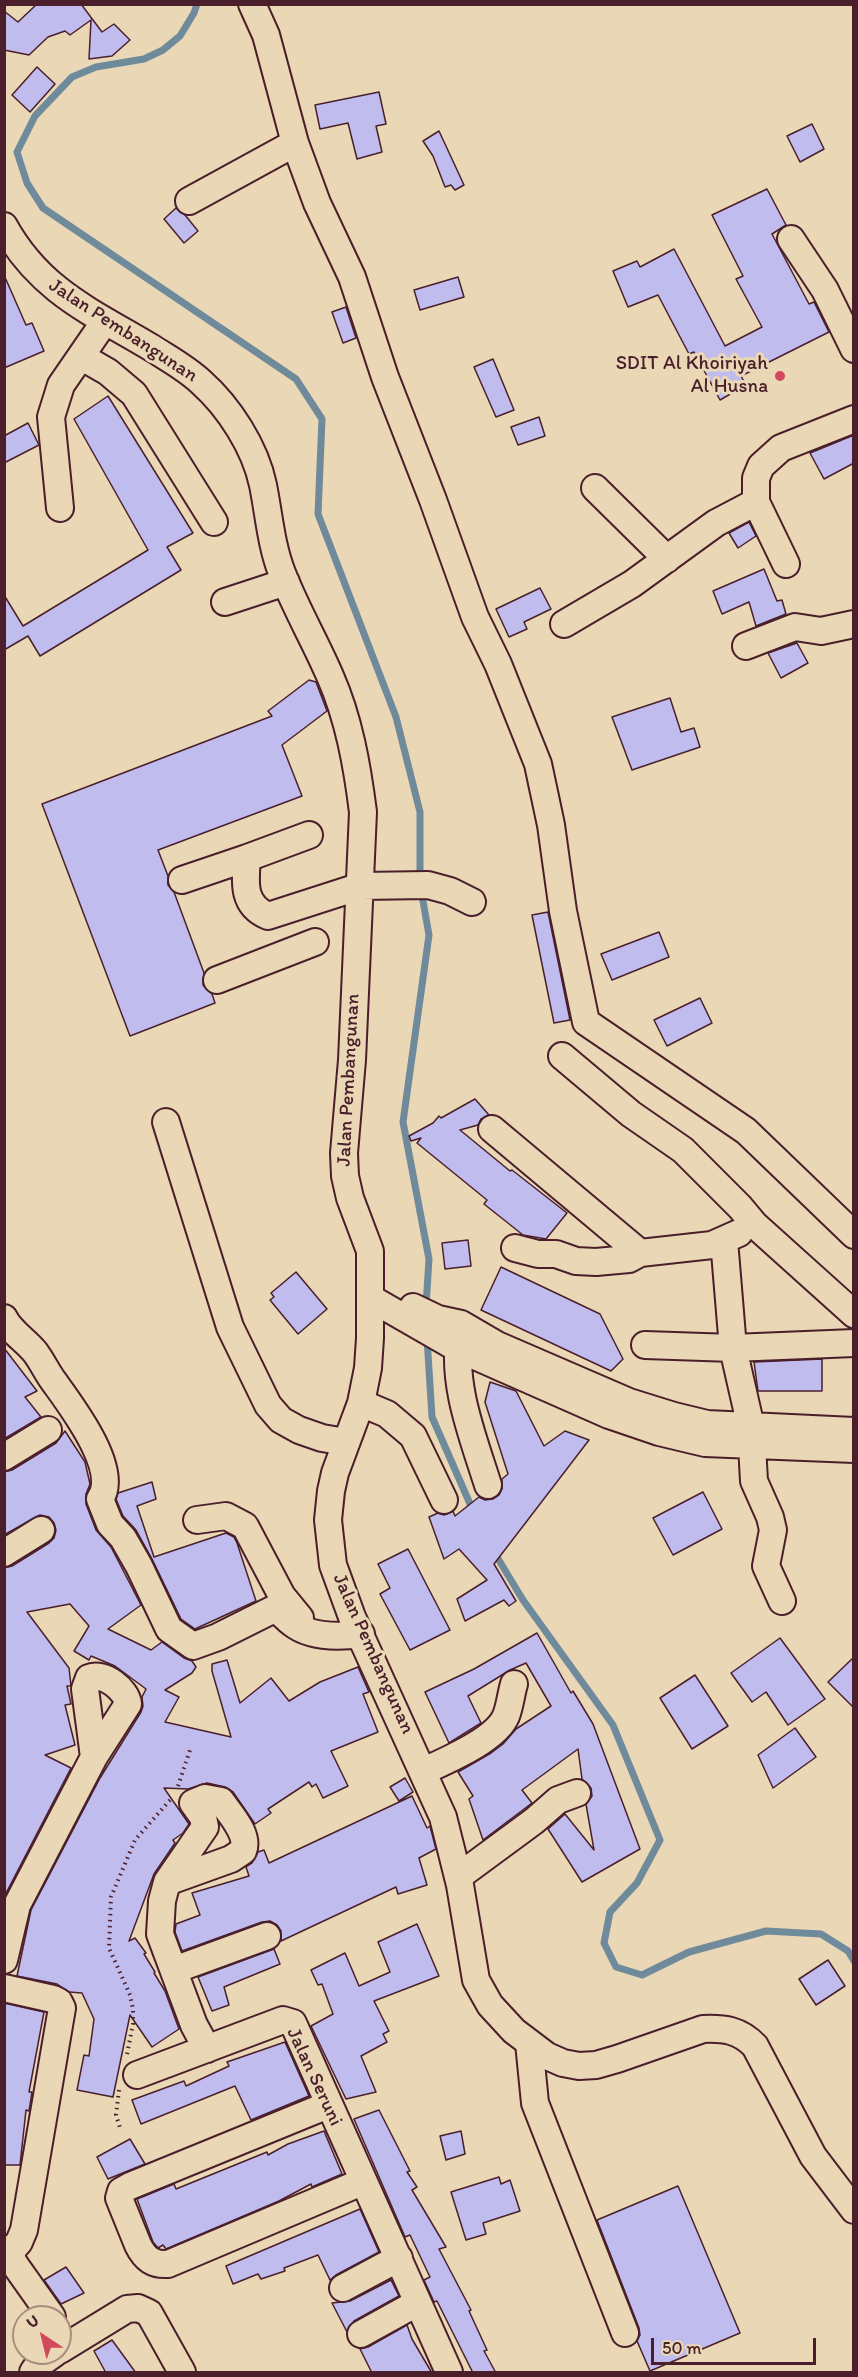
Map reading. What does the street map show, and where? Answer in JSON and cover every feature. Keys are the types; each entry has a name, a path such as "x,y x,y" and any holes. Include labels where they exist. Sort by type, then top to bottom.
{"street":[{"path":"252,4 266,35 295,142 321,212 352,277 385,377 475,617 498,664 538,764 551,825 563,911 586,1022 746,1131 854,1236"},
{"path":"189,201 295,142"},
{"name":"Jalan Pembangunan","path":"4,226 25,259 45,281 105,321 187,370 201,382 228,414 254,458 263,483 275,550 286,582 331,677 347,723 359,777 363,812 352,1060 344,1154 345,1176 350,1198 370,1251 370,1292 368,1368 361,1403 334,1473 329,1543 333,1565 359,1631 443,1816 458,1877 476,1980 490,2005 529,2043 547,2056 563,2063 596,2065 703,2029 717,2028 741,2034 755,2046 813,2157 854,2210"},
{"path":"791,238 825,290 854,349"},
{"path":"60,508 51,417 61,385 105,321"},
{"path":"82,357 108,372 135,394 214,522"},
{"path":"786,564 756,502 756,478 760,466 781,448 854,419"},
{"path":"595,488 667,559"},
{"path":"564,624 632,584 716,523 756,502"},
{"path":"225,602 286,582"},
{"path":"746,646 795,627 821,632 854,624"},
{"path":"182,880 309,835"},
{"path":"247,858 245,878 249,900 258,911 268,916 361,886 428,885 450,891 472,902"},
{"path":"279,912 291,951"},
{"path":"218,980 315,942"},
{"path":"562,1056 631,1114 683,1150 755,1225 854,1314"},
{"path":"166,1122 230,1327 268,1405 281,1420 299,1430 322,1438 346,1442"},
{"path":"492,1129 640,1253"},
{"path":"515,1248 538,1254 556,1254 576,1261 629,1259 640,1253 712,1245 755,1225"},
{"path":"723,1240 733,1348 752,1436 754,1481 770,1517 773,1530 766,1566 782,1601"},
{"path":"370,1292 447,1331 497,1345 629,1402 752,1436 854,1449"},
{"path":"4,1318 10,1329 20,1335 36,1354 90,1432 105,1484 104,1493 100,1499 110,1524 123,1538 139,1566 169,1629 193,1646 218,1637 274,1609 282,1612 292,1623 306,1631 345,1636 359,1631"},
{"path":"447,1331 462,1398 488,1485"},
{"path":"645,1345 733,1348 854,1343"},
{"path":"361,1403 387,1413 413,1436 444,1500"},
{"path":"4,1457 48,1430"},
{"path":"752,1436 854,1431"},
{"path":"197,1520 226,1516 245,1526 282,1596 303,1620 317,1627 359,1631"},
{"path":"4,1553 40,1530"},
{"path":"424,1771 449,1759 498,1729 505,1717 514,1684"},
{"path":"4,1960 16,1905 94,1758"},
{"path":"458,1877 534,1821 558,1800 577,1793"},
{"path":"127,2074 207,2049 194,2025 160,1934 162,1901 167,1882"},
{"path":"174,1970 267,1936"},
{"path":"4,1988 53,1999 59,2002 62,2008 24,2230 19,2242 8,2250 13,2262 43,2305"},
{"name":"Jalan Seruni","path":"207,2049 283,2020 293,2023 449,2373"},
{"path":"529,2043 535,2103 625,2333"},
{"path":"328,2105 121,2191 119,2198 138,2245 151,2262 157,2265 168,2264 362,2182"},
{"path":"343,2288 399,2258"},
{"path":"361,2334 417,2303"},
{"path":"72,2338 127,2309 138,2308 149,2313 182,2373"}],"path":[{"path":"120,2128 116,2115 127,2074 134,2024 130,1995 109,1948 111,1897 135,1840 175,1795 190,1750"}],"building":[{"path":"37,4 81,4 102,32 114,24 130,40 112,56 89,59 91,20 70,35 65,31 48,37 29,55 4,50 4,11 18,22"},
{"path":"37,67 55,84 30,112 12,95"},
{"path":"379,92 386,124 376,126 382,152 357,159 348,123 320,129 315,105"},
{"path":"812,124 824,149 800,162 787,136"},
{"path":"439,131 464,185 455,190 451,185 445,187 433,156 423,141"},
{"path":"767,189 786,225 772,234 809,304 814,302 829,332 741,376 746,385 720,400 694,352 689,354 658,295 628,307 613,271 637,261 640,267 674,249 725,346 762,327 736,279 743,276 712,215"},
{"path":"176,208 198,231 184,243 164,219"},
{"path":"4,275 26,325 32,323 44,351 4,368"},
{"path":"458,277 464,297 420,310 414,290"},
{"path":"346,307 356,338 343,343 332,312"},
{"path":"493,359 514,410 496,417 474,367"},
{"path":"108,396 193,533 167,547 181,570 40,656 28,636 4,650 4,595 23,626 148,550 74,419"},
{"path":"539,417 545,436 518,445 511,427"},
{"path":"28,423 39,445 4,463 4,436"},
{"path":"854,435 854,463 824,479 810,453"},
{"path":"749,522 756,536 738,548 729,533"},
{"path":"764,569 777,601 782,600 786,614 756,626 749,602 722,614 713,591"},
{"path":"540,588 551,609 524,622 527,629 509,637 496,609"},
{"path":"797,643 808,663 781,678 768,653"},
{"path":"309,680 316,682 327,711 282,745 302,796 158,850 168,876 168,885 174,892 204,973 203,985 212,994 215,1003 130,1036 42,804 272,716 268,711"},
{"path":"670,698 681,732 694,728 700,747 632,770 612,717"},
{"path":"548,912 570,1020 554,1023 532,915"},
{"path":"659,932 669,957 612,980 601,954"},
{"path":"700,998 712,1023 667,1046 654,1020"},
{"path":"475,1099 489,1115 481,1119 478,1125 460,1130 567,1213 546,1239 523,1235 484,1204 487,1200 417,1143 421,1138 411,1141 409,1136 433,1123 439,1116 441,1118"},
{"path":"468,1240 471,1266 445,1269 442,1243"},
{"path":"501,1267 600,1314 623,1359 611,1371 481,1310"},
{"path":"296,1272 327,1309 298,1334 270,1300 274,1297 271,1293"},
{"path":"4,1348 37,1391 25,1397 41,1417 4,1439"},
{"path":"822,1359 822,1391 758,1391 754,1362"},
{"path":"490,1382 516,1391 544,1446 565,1431 589,1440 494,1564 516,1601 509,1606 504,1600 465,1621 457,1599 487,1580 459,1549 444,1559 429,1517 453,1511 455,1516 479,1497 485,1500 493,1499 502,1489 502,1479 508,1474 485,1402"},
{"path":"65,1431 85,1462 90,1484 86,1494 86,1504 96,1530 111,1547 141,1605 108,1629 151,1650 162,1642 192,1661 196,1667 192,1673 165,1690 179,1697 165,1722 231,1737 212,1671 212,1664 227,1660 240,1703 271,1678 289,1701 320,1682 358,1667 369,1692 363,1694 378,1732 331,1751 348,1786 323,1798 316,1784 312,1787 309,1782 268,1809 271,1813 255,1824 233,1792 225,1787 207,1783 188,1789 164,1788 189,1824 183,1833 173,1840 175,1843 154,1874 129,1941 135,1938 146,1953 144,1954 165,1991 179,2029 152,2047 130,2015 113,2097 77,2090 84,2055 89,2056 94,2019 82,1993 69,1992 57,1984 17,1976 31,1910 100,1778 141,1712 142,1697 146,1689 115,1666 91,1656 89,1660 74,1651 89,1626 70,1604 27,1612 69,1668 71,1686 67,1686 71,1704 65,1705 75,1745 45,1755 71,1768 4,1897 4,1568 12,1566 49,1543 54,1538 56,1530 49,1517 40,1515 4,1535 4,1472 12,1470 56,1443"},
{"path":"152,1482 156,1499 137,1506 154,1557 226,1533 234,1537 237,1543 256,1601 195,1629 181,1619 152,1559 136,1530 123,1516 116,1499 118,1493"},
{"path":"703,1492 722,1529 673,1555 653,1518"},
{"path":"408,1549 450,1630 410,1650 380,1594 390,1588 378,1564"},
{"path":"537,1633 571,1693 573,1691 593,1724 640,1849 582,1882 548,1829 565,1814 594,1850 586,1804 592,1796 591,1788 582,1779 578,1749 522,1790 532,1803 483,1840 469,1799 473,1796 458,1772 491,1753 503,1744 516,1729 551,1706 526,1663 510,1670 468,1696 481,1723 449,1743 425,1692 474,1669"},
{"path":"780,1638 825,1699 788,1725 766,1692 752,1702 731,1673"},
{"path":"854,1657 854,1708 828,1682"},
{"path":"695,1675 728,1726 692,1749 660,1698"},
{"path":"795,1728 816,1757 773,1788 758,1755"},
{"path":"405,1778 413,1792 399,1801 390,1787"},
{"path":"412,1796 427,1828 430,1826 436,1849 419,1858 427,1885 398,1894 396,1887 281,1941 281,1931 270,1921 182,1951 175,1932 176,1924 200,1915 192,1893 249,1876 246,1867 252,1863 258,1852 264,1850 269,1863"},
{"path":"417,1924 439,1976 374,2001 389,2031 383,2034 387,2042 361,2056 376,2092 346,2099 311,2026 333,2014 322,1984 318,1985 311,1970 345,1953 359,1986 390,1972 378,1942"},
{"path":"274,1949 280,1964 224,1987 229,2005 212,2011 198,1977"},
{"path":"828,1960 845,1986 816,2005 799,1979"},
{"path":"4,2003 44,2012 29,2092 32,2092 29,2111 26,2110 20,2165 4,2165"},
{"path":"285,2042 309,2096 251,2120 235,2086 141,2124 132,2100 184,2081 186,2086 229,2066 227,2062"},
{"path":"379,2110 410,2171 407,2172 417,2187 412,2190 446,2247 439,2249 471,2310 469,2311 487,2350 484,2351 496,2373 473,2373 424,2280 430,2277 410,2235 405,2237 354,2119"},
{"path":"324,2131 342,2174 312,2187 311,2184 279,2201 166,2249 163,2245 158,2248 153,2242 137,2199 174,2184 176,2189 267,2152 268,2155 288,2144"},
{"path":"461,2131 465,2154 446,2160 440,2136"},
{"path":"130,2139 145,2164 108,2179 97,2157"},
{"path":"499,2177 501,2184 510,2180 520,2211 483,2223 486,2234 466,2240 451,2192"},
{"path":"678,2186 740,2333 650,2371 637,2341 640,2335 639,2328 597,2220"},
{"path":"360,2209 379,2252 330,2280 318,2255 284,2268 285,2271 261,2279 258,2274 233,2284 226,2266"},
{"path":"66,2267 84,2293 61,2304 44,2280"},
{"path":"391,2280 399,2296 354,2321 347,2332 332,2303 350,2301"},
{"path":"407,2325 412,2339 432,2373 372,2373 360,2349 368,2347"},
{"path":"112,2340 136,2373 106,2373 94,2351"}],"waterway":[{"path":"197,4 180,36 163,50 144,59 96,67 72,77 35,116 17,152 27,183 43,208 296,379 322,419 318,514 396,717 420,812 420,879"},
{"path":"421,890 429,935 403,1122 429,1259 426,1306"},
{"path":"427,1338 432,1417 474,1513"},
{"path":"494,1552 523,1600 613,1725 660,1840 637,1883 610,1912 604,1943 616,1967 642,1975 689,1952 766,1931 821,1934 848,1951 854,1961"}],"place":[{"name":"SDIT Al Khoiriyah Al Husna","path":"780,376"}]}
